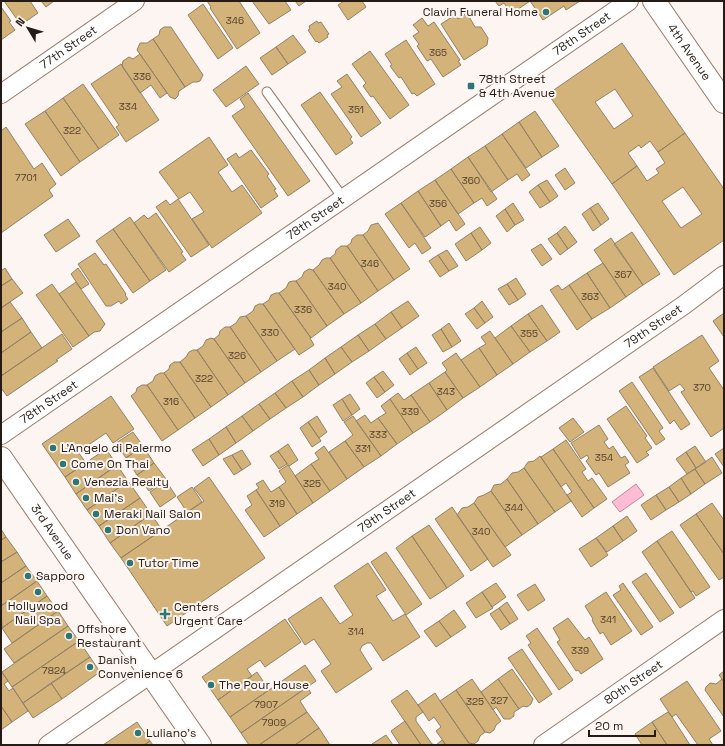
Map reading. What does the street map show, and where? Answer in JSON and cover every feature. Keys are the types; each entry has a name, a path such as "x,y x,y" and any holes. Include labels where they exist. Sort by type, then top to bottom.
{"street":[{"name":"77th Street","path":"1,94 134,1"},
{"name":"78th Street","path":"1,435 629,1"},
{"name":"4th Avenue","path":"654,1 724,102"},
{"name":"79th Street","path":"48,745 684,305 724,275"},
{"name":"3rd Avenue","path":"1,458 200,745"},
{"name":"80th Street","path":"543,745 724,619"}],"lane":[{"path":"267,92 343,198"}],"shaded area":[{"path":"636,484 644,495 620,512 612,502"}],"building":[{"path":"4,1 30,1 38,13 21,25"},
{"path":"41,1 54,1 46,7"},
{"path":"207,1 239,1 260,33 237,49"},
{"path":"252,1 285,1 291,10 269,24"},
{"path":"295,1 306,1 299,6"},
{"path":"344,1 362,1 366,7 348,20 338,5"},
{"path":"495,1 530,1 511,14 504,3 499,6"},
{"name":"Clavin Funeral Home","path":"530,1 580,1 566,10 564,6 543,20"},
{"path":"203,4 233,48 218,59 188,15"},
{"path":"1,7 11,21 9,22 15,30 1,40"},
{"path":"467,13 475,27 481,27 488,38 487,45 464,60 441,24 455,15 458,19"},
{"path":"422,18 428,26 434,22 460,60 458,61 461,65 443,77 431,59 427,61 417,46 419,44 413,36 419,32 413,25"},
{"path":"317,21 318,23 321,22 329,34 327,35 328,37 319,43 317,41 316,42 308,30 310,29 309,26"},
{"path":"164,27 171,27 203,75 200,81 193,82 185,87 153,39 159,35 160,30"},
{"path":"293,35 306,52 288,64 276,47"},
{"path":"153,39 185,87 179,91 178,96 175,99 170,97 137,50 140,43 147,43"},
{"path":"406,40 435,84 417,96 414,93 412,94 401,77 399,78 390,66 392,65 385,54"},
{"path":"622,43 685,133 658,152 650,141 641,148 639,145 628,153 637,166 612,184 548,94","holes":["615,89 633,116 614,129 595,102"]},
{"path":"276,47 288,64 272,75 260,58"},
{"path":"370,51 409,105 390,119 373,96 371,97 363,86 366,83 352,64"},
{"path":"140,54 167,93 160,98 151,85 140,93 122,66 123,61 129,57 133,59"},
{"path":"121,64 159,120 126,142 116,127 119,125 91,84"},
{"path":"246,66 259,84 226,107 213,90"},
{"path":"347,74 381,123 361,137 331,94 342,87 337,81"},
{"path":"83,84 119,135 99,149 63,98"},
{"path":"320,92 352,137 350,139 353,143 336,155 301,105"},
{"path":"248,93 310,181 288,196 232,116 245,107 240,99"},
{"path":"63,98 99,149 80,162 45,111"},
{"path":"45,111 80,162 61,176 25,124"},
{"path":"535,111 559,146 542,157 519,122"},
{"path":"519,122 542,157 526,168 502,134"},
{"path":"6,127 34,169 42,163 56,184 49,190 53,196 1,233 1,131"},
{"path":"685,133 724,189 724,240 674,275 612,184 637,166 647,181 659,173 656,169 665,163 658,152","holes":["683,187 702,214 681,228 662,201"]},
{"path":"502,134 530,175 522,181 517,174 508,180 485,146"},
{"path":"209,137 228,165 218,172 232,192 242,185 262,213 212,248 192,219 204,212 190,192 179,199 159,172"},
{"path":"485,146 508,180 491,192 468,157"},
{"path":"251,150 269,174 267,176 276,189 274,190 278,196 261,208 227,159 236,153 239,158"},
{"path":"468,157 497,199 487,206 482,198 474,203 451,169"},
{"path":"565,168 575,183 565,190 555,175"},
{"path":"451,169 474,203 458,214 435,180"},
{"path":"435,180 465,224 456,231 449,220 441,226 418,191"},
{"path":"547,180 558,196 550,202 538,185"},
{"path":"538,185 550,202 540,208 529,192"},
{"path":"418,191 441,226 425,237 401,203"},
{"path":"178,199 209,245 191,257 156,207 166,200 170,205"},
{"path":"401,203 431,248 422,254 415,243 409,248 385,214"},
{"path":"513,203 524,220 515,225 505,209"},
{"path":"598,203 609,219 601,225 590,208"},
{"path":"590,208 601,225 593,231 582,214"},
{"path":"505,209 515,225 507,232 496,216"},
{"path":"156,213 183,252 181,253 186,260 169,272 134,223 144,215 148,219"},
{"path":"130,217 166,270 150,281 113,229"},
{"path":"68,219 80,236 56,252 44,235"},
{"path":"378,223 410,269 394,280 363,235 368,231 371,225"},
{"path":"565,226 577,242 568,249 557,233"},
{"path":"480,227 491,243 482,250 471,233"},
{"path":"113,229 150,281 133,293 96,241"},
{"path":"632,232 660,274 643,285 614,244"},
{"path":"471,233 482,250 466,261 455,244"},
{"path":"557,233 568,249 560,255 548,239"},
{"path":"357,235 363,235 394,280 378,291 347,246"},
{"path":"611,238 643,285 626,297 594,250"},
{"path":"541,244 552,259 542,266 531,250"},
{"path":"341,246 347,246 378,291 361,303 330,258"},
{"path":"447,250 458,266 449,271 438,255"},
{"path":"95,253 104,265 106,264 126,294 125,295 128,299 121,304 119,301 111,306 106,306 78,264"},
{"path":"438,255 449,271 440,277 429,261"},
{"path":"330,258 361,303 344,314 313,270 322,260"},
{"path":"603,263 626,297 610,308 587,273"},
{"path":"5,268 12,279 1,286 1,271"},
{"path":"78,268 89,284 81,289 71,274"},
{"path":"309,269 313,270 344,314 327,326 296,281"},
{"path":"587,273 610,308 592,319 569,285"},
{"path":"516,278 526,294 518,300 507,284"},
{"path":"12,279 23,293 1,308 1,286"},
{"path":"296,281 327,326 311,338 279,293 286,288 289,282"},
{"path":"76,282 105,324 100,331 94,332 89,336 59,294"},
{"path":"52,284 89,336 73,347 36,295"},
{"path":"507,284 518,300 509,305 498,289"},
{"path":"558,285 562,290 569,285 592,319 577,330 550,290"},
{"path":"279,293 311,338 314,345 299,355 263,304 269,300 271,295"},
{"path":"408,301 419,316 402,328 391,312"},
{"path":"482,301 493,317 485,323 474,308"},
{"path":"10,302 22,318 1,332 1,308"},
{"path":"263,304 295,349 277,361 246,316 253,311 255,306"},
{"path":"542,305 560,332 547,341 528,314"},
{"path":"474,308 485,323 477,329 465,314"},
{"path":"391,312 402,328 386,339 375,324"},
{"path":"724,313 724,337 713,321"},
{"path":"528,314 547,341 530,352 511,326"},
{"path":"246,316 277,361 261,372 230,327 236,323 240,317"},
{"path":"22,318 31,332 1,353 1,332"},
{"path":"449,323 461,341 452,347 441,329"},
{"path":"375,324 386,339 369,351 358,335"},
{"path":"511,326 530,352 513,364 495,338"},
{"path":"225,327 230,327 261,372 245,383 214,339"},
{"path":"441,329 452,347 443,352 432,335"},
{"path":"490,331 513,364 497,375 479,348 486,344 481,337"},
{"path":"31,332 42,348 1,376 1,353"},
{"path":"62,334 72,349 56,360 58,361 7,396 1,388 1,376"},
{"path":"358,335 369,351 352,362 341,347"},
{"path":"702,335 719,361 709,368 724,390 724,428 711,437 681,392 685,390 680,384 669,391 653,367"},
{"path":"211,338 214,339 245,383 228,395 197,350 203,346 206,340"},
{"path":"341,347 352,362 335,374 325,358"},
{"path":"416,347 427,363 418,369 407,353"},
{"path":"479,348 497,375 480,387 461,360"},
{"path":"197,350 228,395 211,407 180,362 189,352"},
{"path":"407,353 418,369 410,375 399,359"},
{"path":"456,353 480,387 463,398 445,372 447,370 442,363"},
{"path":"325,358 335,374 319,385 309,370"},
{"path":"174,362 180,362 211,407 195,418 164,373"},
{"path":"653,368 690,424 681,430 674,420 670,424 639,377"},
{"path":"309,370 319,385 303,397 292,381"},
{"path":"383,371 394,385 385,392 374,377"},
{"path":"445,372 463,398 447,410 429,383"},
{"path":"160,373 164,373 195,418 178,430 147,385"},
{"path":"374,377 385,392 377,398 366,383"},
{"path":"292,381 303,397 286,408 275,393"},
{"path":"632,382 663,428 659,431 665,439 656,445 619,391"},
{"path":"429,383 447,410 430,422 411,395"},
{"path":"142,385 147,385 178,430 162,441 131,396 136,392 137,388"},
{"path":"275,393 286,408 270,419 259,404"},
{"path":"398,393 404,400 411,395 430,422 413,433 390,399"},
{"path":"350,394 360,409 352,415 342,399"},
{"path":"111,396 134,429 113,443 106,433 78,452 86,463 65,477 42,444"},
{"path":"342,399 352,415 343,421 333,405"},
{"path":"390,399 413,433 397,444 378,418 386,413 381,406"},
{"path":"259,404 270,419 253,431 242,416"},
{"path":"626,406 647,436 645,438 652,448 646,452 649,455 637,463 607,419"},
{"path":"365,415 371,423 378,418 397,444 381,456 356,421"},
{"path":"242,416 253,431 236,443 226,427"},
{"path":"317,416 327,432 319,438 308,422"},
{"path":"353,416 381,456 364,467 345,441 353,435 344,422"},
{"path":"573,418 584,432 570,442 559,428"},
{"path":"308,422 321,441 312,447 300,428"},
{"path":"599,425 608,439 604,442 609,449 613,446 621,458 625,456 629,462 625,465 630,473 608,487 599,473 596,475 586,461 589,458 587,455 581,459 571,443"},
{"path":"226,427 236,443 219,455 209,439"},
{"path":"133,432 143,446 126,458 116,443"},
{"path":"209,439 219,455 203,466 192,450"},
{"path":"566,440 586,469 582,472 588,481 592,478 607,499 594,508 553,449"},
{"path":"345,441 364,467 347,479 329,452"},
{"path":"288,444 298,460 289,466 278,451"},
{"path":"143,446 154,463 137,475 126,458"},
{"path":"324,446 347,479 330,491 311,464 319,459 315,453"},
{"path":"695,446 706,462 696,468 686,452"},
{"path":"724,448 724,467 715,454"},
{"path":"106,449 117,465 76,494 65,477"},
{"path":"553,449 594,508 582,517 567,495 572,492 566,483 561,487 541,457"},
{"path":"242,450 251,464 242,470 232,455"},
{"path":"278,451 287,464 279,469 270,456"},
{"path":"686,452 696,468 687,474 676,459"},
{"path":"232,455 242,470 234,475 223,459"},
{"path":"540,456 571,501 555,512 524,468 528,462 534,461"},
{"path":"712,457 722,473 705,484 695,469"},
{"path":"154,463 166,479 149,491 137,475"},
{"path":"311,464 330,491 313,503 295,476"},
{"path":"117,465 128,481 87,510 76,494"},
{"path":"288,465 313,503 297,514 279,487 286,482 279,471"},
{"path":"524,468 555,512 538,524 507,479 512,473 518,472"},
{"path":"695,469 705,484 691,494 681,478"},
{"path":"209,477 265,558 167,626 121,558 204,501 194,488"},
{"path":"681,478 691,494 679,502 669,487"},
{"path":"507,479 538,524 522,535 491,491 494,485 501,484"},
{"path":"263,480 271,492 279,487 297,514 280,526 256,490 259,488 256,484"},
{"path":"128,481 140,498 99,526 87,510"},
{"path":"166,481 176,496 160,507 150,492"},
{"path":"192,487 202,502 187,512 177,497"},
{"path":"669,487 679,502 666,510 656,495"},
{"path":"256,490 280,526 264,537 245,510 252,505 247,496"},
{"path":"491,491 522,535 505,547 474,503 478,497"},
{"path":"656,495 666,510 651,520 641,505"},
{"path":"140,498 151,514 110,543 99,526"},
{"path":"474,503 511,555 493,567 457,515 462,508 468,507"},
{"path":"712,503 724,520 724,554 696,514"},
{"path":"452,507 488,559 471,571 435,519"},
{"path":"151,514 162,530 121,558 110,543"},
{"path":"696,514 724,554 724,577 719,580 680,525"},
{"path":"627,516 637,531 623,541 613,526"},
{"path":"429,525 464,576 447,588 412,536"},
{"path":"613,526 623,541 607,552 596,538"},
{"path":"1,529 6,537 1,540"},
{"path":"672,531 710,587 696,596 693,591 691,592 657,541"},
{"path":"412,536 447,588 430,599 396,548"},
{"path":"6,537 17,552 1,562 1,540"},
{"path":"596,538 608,555 591,567 579,549"},
{"path":"657,541 695,598 680,608 642,552"},
{"path":"17,552 26,566 1,583 1,562"},
{"path":"386,552 422,604 406,615 371,562"},
{"path":"368,563 386,590 376,596 393,621 405,614 420,637 383,661 371,643 367,643 362,646 360,650 372,669 336,693 321,671 331,664 314,639 305,645 288,619 321,597 340,624 353,615 334,586"},
{"path":"26,566 37,581 1,606 1,583"},
{"path":"646,573 674,613 660,622 632,582"},
{"path":"37,581 47,596 2,628 1,606"},
{"path":"496,583 506,597 492,607 482,592"},
{"path":"623,583 653,627 641,635 613,595 621,590 619,586"},
{"path":"535,584 545,600 528,611 517,595"},
{"path":"482,592 493,608 476,618 466,603"},
{"path":"606,592 632,631 611,645 603,632 600,634 585,606"},
{"path":"47,596 58,611 12,643 2,628"},
{"path":"507,602 518,619 510,624 499,608"},
{"path":"499,608 510,624 501,630 490,614"},
{"path":"454,610 466,627 451,637 439,621"},
{"path":"58,611 68,626 14,663 4,649"},
{"path":"568,618 585,640 589,637 603,659 581,674 578,670 576,671 557,642 560,640 553,628"},
{"path":"285,619 301,642 265,667 260,660 247,669 252,676 218,700 202,677"},
{"path":"439,621 451,637 436,647 424,631"},
{"path":"68,626 79,641 12,687 2,672"},
{"path":"537,628 573,680 559,690 528,645 531,643 526,636"},
{"path":"79,641 90,657 23,703 12,687"},
{"path":"522,649 552,694 539,703 508,658"},
{"path":"90,657 100,672 62,699 51,683"},
{"path":"305,665 316,681 241,733 230,717"},
{"path":"512,669 533,699 531,704 527,707 523,706 519,709 498,679"},
{"path":"1,671 8,681 4,684 9,691 13,688 28,711 12,722 1,706"},
{"path":"724,671 724,682 719,675"},
{"path":"257,672 269,690 230,717 218,700"},
{"path":"472,679 501,721 490,733 485,732 456,690"},
{"path":"498,679 519,709 514,712 514,716 510,719 504,719 496,707 493,710 481,692"},
{"path":"722,679 724,682 724,717 705,690 710,683 716,684"},
{"path":"687,681 721,731 709,739 713,745 698,745 676,714 672,717 660,699"},
{"path":"51,683 62,699 33,718 23,703"},
{"path":"307,687 311,693 300,701 307,712 259,745 249,745 241,733"},
{"path":"407,690 423,712 416,717 416,721 432,744 436,745 421,745 391,701"},
{"path":"456,690 485,732 474,744 469,743 440,701"},
{"path":"435,693 470,745 446,745 436,731 441,727 434,717 429,721 418,705"},
{"path":"1,706 12,722 1,730"},
{"path":"307,712 319,728 295,745 259,745"},
{"path":"668,712 690,745 667,745 652,722"},
{"path":"405,721 421,745 400,745 391,731"},
{"path":"137,722 150,741 144,745 103,745"},
{"path":"652,722 667,745 642,745 635,734"},
{"path":"319,728 330,745 295,745"},
{"path":"386,735 393,745 372,745 372,744"},
{"path":"442,740 446,745 436,745"},
{"path":"150,741 153,745 144,745"}],"place":[{"name":"Clavin Funeral Home","path":"546,12"},
{"name":"78th Street & 4th Avenue","path":"471,86"},
{"name":"L'Angelo di Palermo","path":"53,448"},
{"name":"Come On Thai","path":"63,464"},
{"name":"Venezia Realty","path":"76,482"},
{"name":"Mai's","path":"86,498"},
{"name":"Meraki Nail Salon","path":"96,514"},
{"name":"Don Vano","path":"108,530"},
{"name":"Tutor Time","path":"130,563"},
{"name":"Sapporo","path":"28,576"},
{"name":"Hollywood Nail Spa","path":"38,592"},
{"name":"Centers Urgent Care","path":"165,614"},
{"name":"Offshore Restaurant","path":"69,636"},
{"name":"Danish Convenience 6","path":"90,667"},
{"name":"The Pour House","path":"211,685"},
{"name":"Luliano's","path":"138,733"}]}
